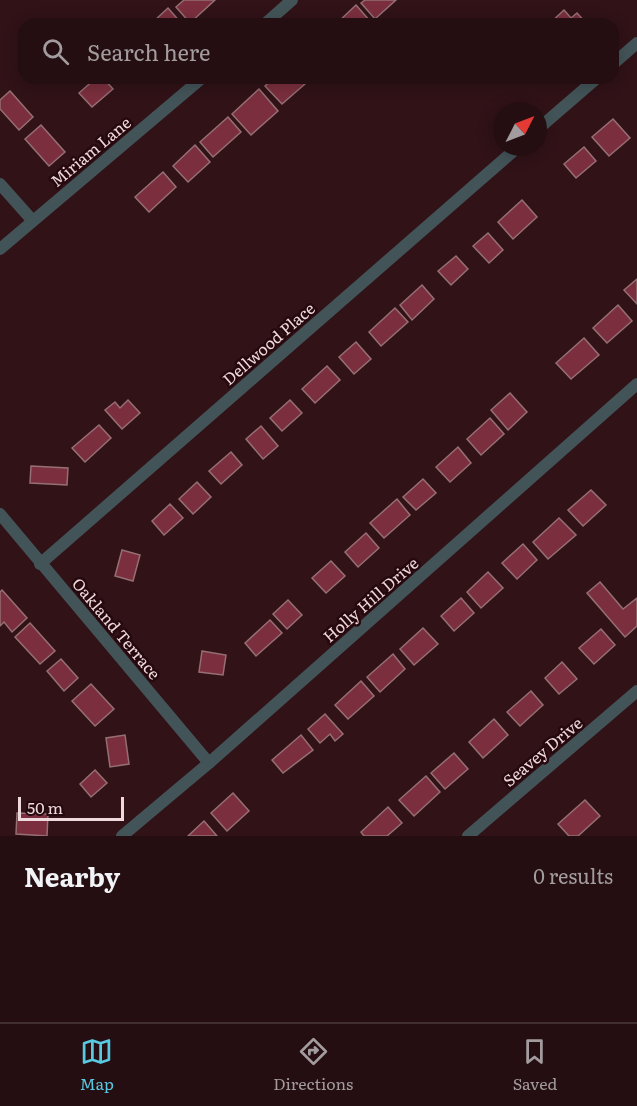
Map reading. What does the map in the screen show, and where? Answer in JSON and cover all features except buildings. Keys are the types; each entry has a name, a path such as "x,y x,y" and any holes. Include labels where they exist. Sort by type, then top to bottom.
{"street":[{"path":"272,18 292,0"},
{"path":"619,59 637,43"},
{"name":"Miriam Lane","path":"0,249 195,84"},
{"path":"547,121 590,84"},
{"name":"Dellwood Place","path":"40,564 508,156"},
{"path":"0,184 32,220"},
{"name":"Holly Hill Drive","path":"122,836 209,763 637,384"},
{"name":"Oakland Terrace","path":"0,514 209,763"},
{"name":"Seavey Drive","path":"468,836 637,691"}]}
